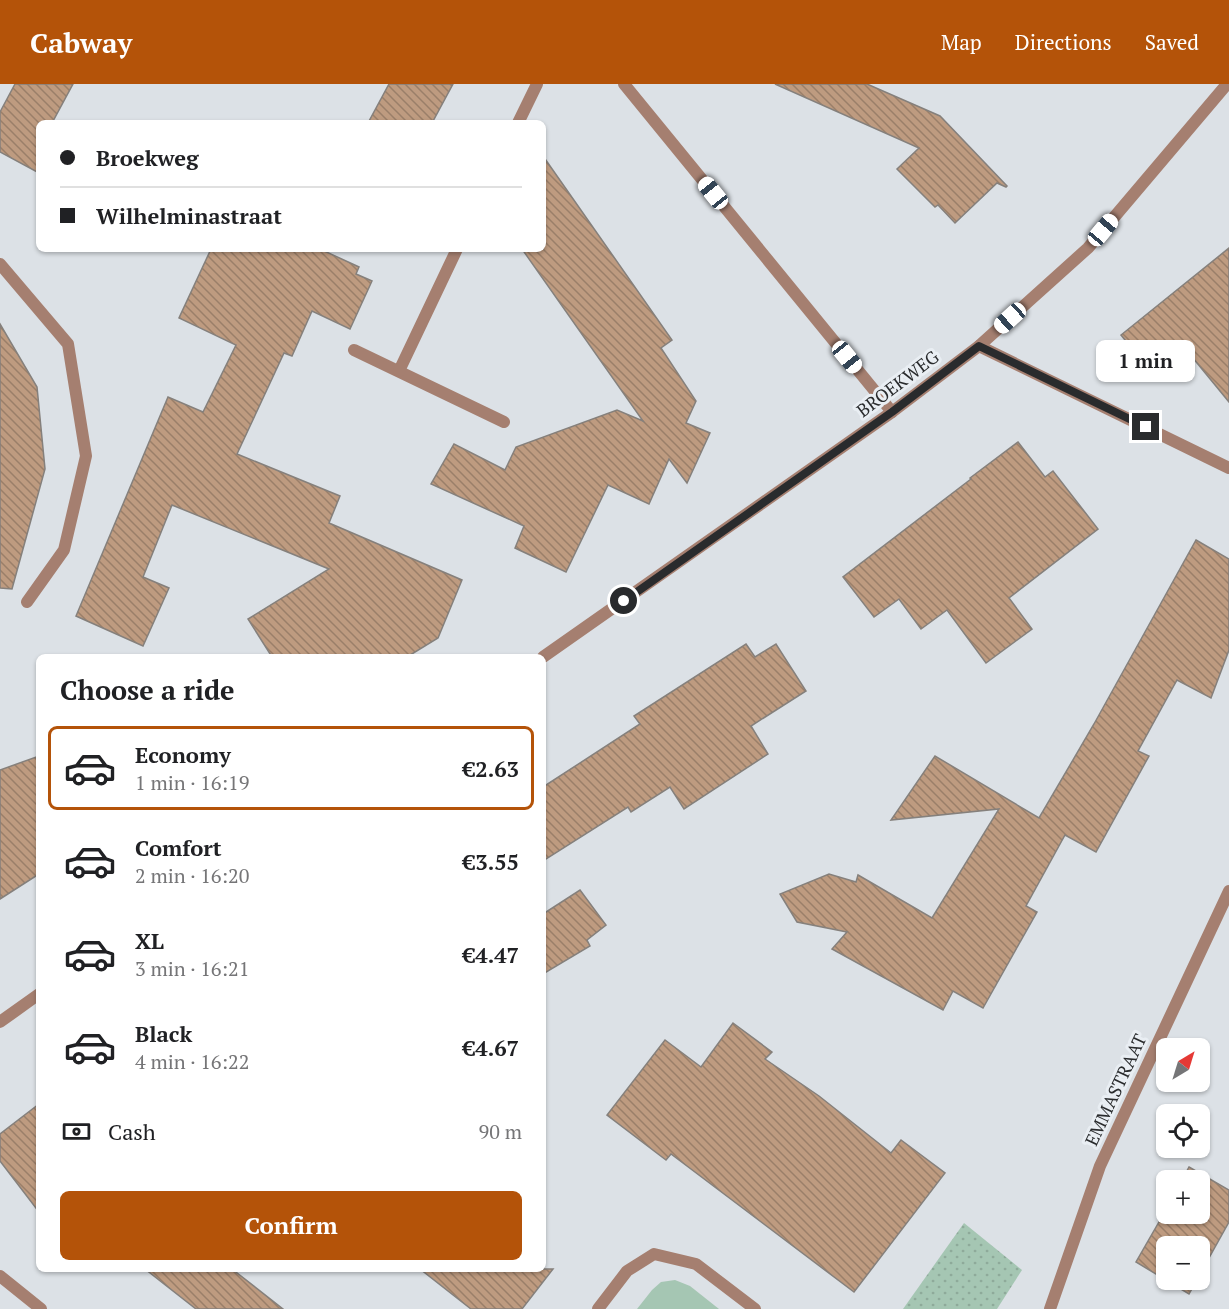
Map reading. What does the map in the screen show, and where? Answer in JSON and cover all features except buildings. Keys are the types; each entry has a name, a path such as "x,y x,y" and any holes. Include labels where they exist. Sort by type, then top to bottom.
{"street":[{"path":"519,120 537,84"},
{"path":"624,84 892,412"},
{"name":"BROEKWEG","path":"546,655 892,412 979,346 1088,248 1227,84"},
{"path":"399,371 457,252"},
{"path":"0,264 68,344 86,456 64,550 27,602"},
{"path":"979,346 1229,468"},
{"path":"354,350 504,422"},
{"name":"EMMASTRAAT","path":"1050,1309 1101,1166 1229,891"},
{"path":"0,1022 36,996"},
{"path":"598,1309 627,1271 654,1254 696,1264 755,1309"},
{"path":"0,1276 41,1309"}],"green space":[{"path":"964,1223 1022,1270 997,1309 903,1309"},
{"path":"675,1280 690,1286 719,1309 637,1309 661,1282"}],"route":[{"path":"624,601 892,412 979,346 1146,427"}]}
